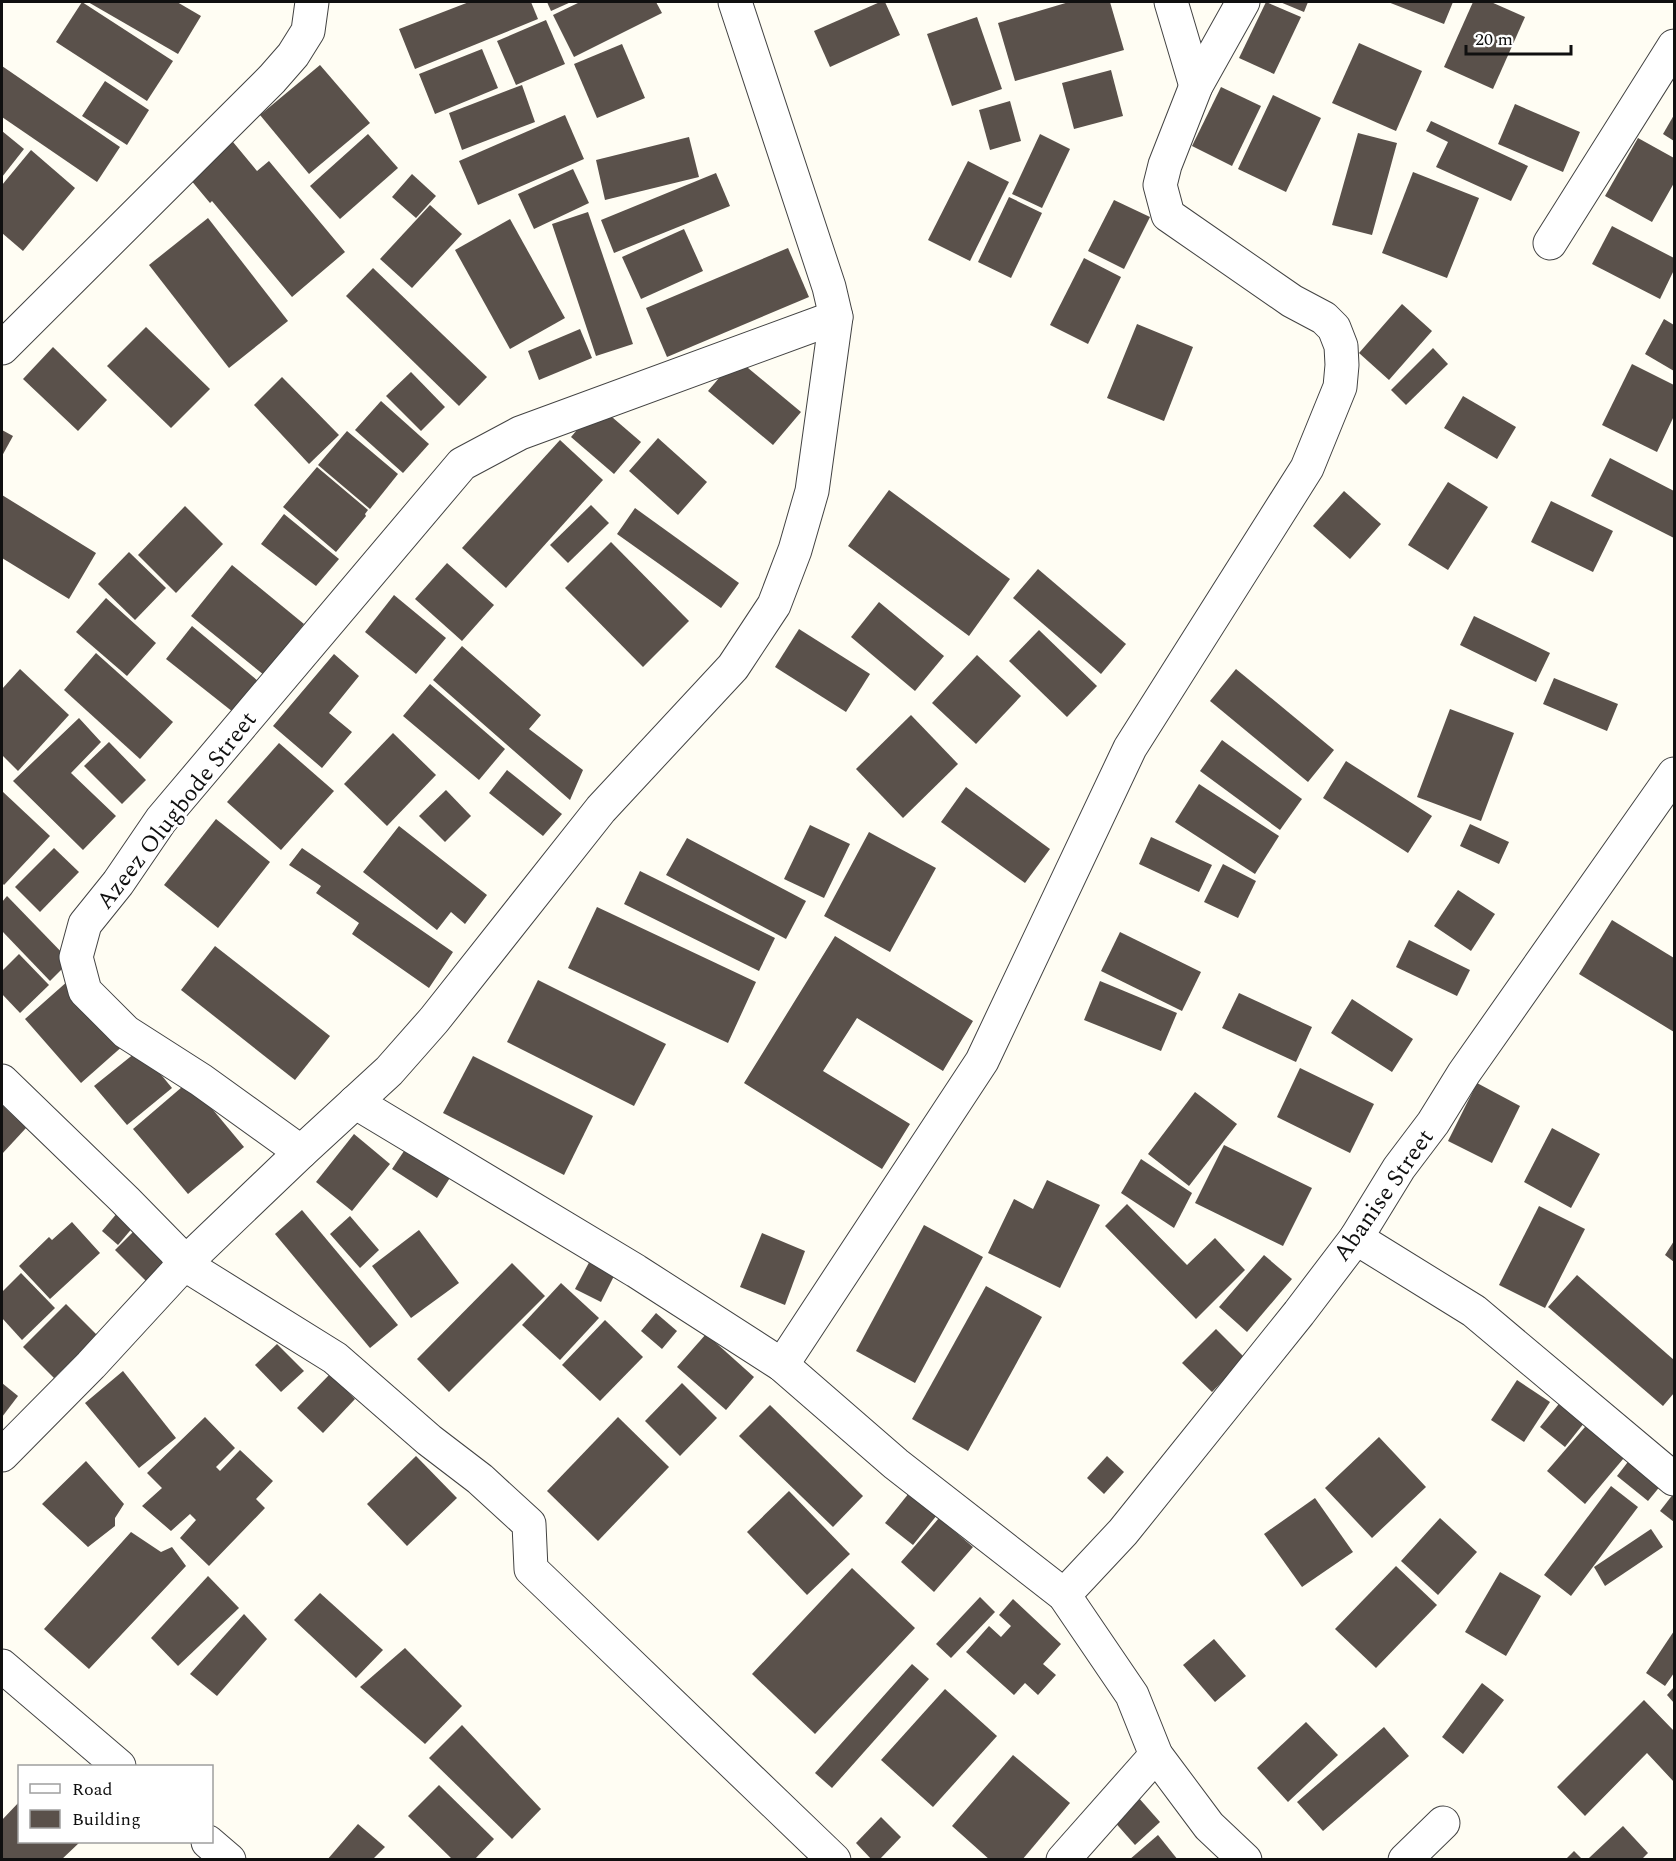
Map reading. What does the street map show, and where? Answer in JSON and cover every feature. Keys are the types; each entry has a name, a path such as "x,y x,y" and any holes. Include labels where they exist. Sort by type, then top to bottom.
{"street":[{"path":"2,348 272,79 293,55 308,31 312,2"},
{"path":"2,1455 91,1365 184,1264 389,1071 434,1020 601,809 733,667 774,605 795,550 813,491 836,317 829,287 735,2"},
{"path":"1171,2 1196,86"},
{"path":"782,1365 982,1061 1130,748 1307,468 1340,387 1341,346 1334,328 1324,318 1292,301 1168,215 1160,185 1165,165 1196,86 1243,2"},
{"path":"1550,243 1674,46"},
{"name":"Azeez Olugbode Street","path":"301,1152 201,1080 126,1032 85,991 76,957 85,924 118,883 161,820 462,464 520,433 836,317"},
{"name":"Abanise Street","path":"1064,1594 1123,1532 1299,1313 1356,1238 1399,1168 1433,1123 1464,1073 1674,774"},
{"path":"2,1081 125,1200 175,1251 184,1264 335,1358 429,1440 480,1479 529,1524 531,1569 834,1860"},
{"path":"355,1102 636,1271 782,1365 896,1464 1064,1594 1132,1695 1156,1755 1209,1826 1245,1860"},
{"path":"1356,1238 1474,1311 1674,1479"},
{"path":"2,1666 117,1765"},
{"path":"1063,1860 1156,1755"},
{"path":"1405,1860 1443,1823"},
{"path":"209,1843 229,1860"}],"building":[{"path":"82,2 173,61 147,101 56,42"},
{"path":"88,2 177,2 201,16 178,54"},
{"path":"469,2 531,2 538,19 415,69 399,29"},
{"path":"547,2 571,2 551,11"},
{"path":"580,2 656,2 662,13 574,57 553,15"},
{"path":"880,2 885,2 900,35 830,67 814,31"},
{"path":"1069,2 1110,2 1124,50 1015,81 998,23"},
{"path":"1266,2 1301,17 1274,74 1239,58"},
{"path":"1280,2 1308,2 1304,12"},
{"path":"1388,2 1453,2 1444,24"},
{"path":"1473,2 1491,2 1525,17 1493,89 1444,67"},
{"path":"977,17 1002,89 952,106 927,34"},
{"path":"546,20 565,64 516,85 497,41"},
{"path":"1359,43 1422,71 1396,131 1332,103"},
{"path":"622,44 645,98 597,118 574,64"},
{"path":"482,49 498,88 435,114 419,74"},
{"path":"320,65 370,123 309,174 260,115"},
{"path":"2,66 120,147 97,182 2,117"},
{"path":"1111,70 1123,116 1074,129 1062,83"},
{"path":"105,81 149,110 127,145 82,116"},
{"path":"522,85 535,122 462,150 449,113"},
{"path":"1221,87 1261,106 1232,166 1192,146"},
{"path":"1273,95 1321,118 1286,192 1238,169"},
{"path":"1010,101 1021,141 990,150 979,110"},
{"path":"1515,104 1580,132 1563,172 1498,144"},
{"path":"565,115 584,159 478,205 459,161"},
{"path":"1674,115 1674,141 1663,134"},
{"path":"1431,121 1528,166 1511,201 1436,167 1448,142 1426,131"},
{"path":"2,131 24,149 2,177"},
{"path":"1358,133 1397,143 1372,235 1332,225"},
{"path":"368,134 398,168 340,219 310,186"},
{"path":"1040,134 1070,149 1042,208 1012,194"},
{"path":"689,137 699,177 605,200 596,160"},
{"path":"1638,138 1674,158 1674,183 1652,222 1605,196"},
{"path":"233,142 257,171 269,161 345,252 292,297 212,201 210,203 190,179"},
{"path":"31,150 75,188 23,251 2,233 2,185"},
{"path":"968,161 1009,182 970,261 928,240"},
{"path":"573,169 589,203 534,229 518,194"},
{"path":"1413,172 1479,198 1447,278 1382,253"},
{"path":"716,173 730,206 614,253 601,220"},
{"path":"412,174 436,196 416,218 392,197"},
{"path":"1009,197 1042,213 1011,278 978,262"},
{"path":"1114,200 1150,217 1124,269 1088,251"},
{"path":"430,205 462,234 412,288 380,259"},
{"path":"588,212 633,344 596,356 552,224"},
{"path":"208,218 288,321 229,368 149,265"},
{"path":"510,219 565,318 510,349 455,250"},
{"path":"1612,226 1674,258 1674,270 1660,299 1592,264"},
{"path":"684,229 703,271 641,299 622,257"},
{"path":"788,248 809,297 667,357 646,308"},
{"path":"1084,258 1121,277 1088,344 1050,325"},
{"path":"373,268 487,377 459,406 346,296"},
{"path":"1402,304 1432,331 1389,380 1359,353"},
{"path":"1664,319 1674,325 1674,371 1645,354"},
{"path":"1137,324 1193,347 1164,421 1107,398"},
{"path":"146,327 210,389 171,428 107,366"},
{"path":"580,329 592,358 539,380 528,351"},
{"path":"53,347 107,400 78,431 23,379"},
{"path":"1433,348 1448,364 1406,405 1391,390"},
{"path":"736,358 801,412 773,445 708,391"},
{"path":"1632,364 1674,385 1674,416 1657,452 1602,425"},
{"path":"411,372 445,407 421,431 386,396"},
{"path":"282,377 339,435 309,464 254,405"},
{"path":"1463,396 1516,427 1497,459 1444,428"},
{"path":"381,401 429,444 403,473 355,430"},
{"path":"598,405 641,442 614,474 571,437"},
{"path":"2,430 13,436 2,456"},
{"path":"347,431 398,474 370,509 318,465"},
{"path":"658,438 707,482 678,515 629,471"},
{"path":"560,440 603,480 506,588 462,548"},
{"path":"1610,458 1674,491 1674,538 1591,496"},
{"path":"317,467 368,510 366,516 336,552 283,507"},
{"path":"1448,482 1488,507 1448,570 1408,545"},
{"path":"889,490 1010,579 969,636 848,546"},
{"path":"1344,491 1381,524 1350,559 1313,526"},
{"path":"2,495 96,553 69,599 2,558"},
{"path":"1551,501 1613,531 1593,572 1531,542"},
{"path":"591,505 609,523 568,563 550,545"},
{"path":"185,506 223,544 176,593 138,555"},
{"path":"635,508 739,583 721,608 617,534"},
{"path":"284,514 339,559 316,586 261,544"},
{"path":"611,542 689,621 643,667 565,588"},
{"path":"129,552 166,588 135,620 98,584"},
{"path":"447,563 494,605 462,641 415,599"},
{"path":"232,565 304,624 264,675 191,616"},
{"path":"1038,569 1126,644 1101,674 1013,598"},
{"path":"394,595 446,638 416,674 365,632"},
{"path":"106,598 156,643 127,676 76,632"},
{"path":"879,602 944,656 915,691 851,637"},
{"path":"1474,616 1550,653 1536,682 1460,645"},
{"path":"192,626 258,681 233,712 166,659"},
{"path":"799,629 870,674 846,712 775,667"},
{"path":"1039,630 1097,686 1067,717 1009,661"},
{"path":"462,646 541,715 529,729 583,770 570,800 433,680"},
{"path":"96,653 173,722 140,759 64,690"},
{"path":"334,654 359,676 329,713 352,732 322,768 273,726"},
{"path":"977,655 1021,696 976,744 932,703"},
{"path":"20,669 69,715 18,771 2,755 2,689"},
{"path":"1236,669 1334,750 1308,782 1210,701"},
{"path":"1554,678 1618,704 1607,731 1543,704"},
{"path":"430,684 505,749 479,780 403,716"},
{"path":"1450,709 1514,733 1481,821 1417,797"},
{"path":"911,715 958,764 903,818 856,769"},
{"path":"79,718 101,742 71,773 116,816 83,850 13,781"},
{"path":"393,733 436,775 387,826 344,784"},
{"path":"1222,740 1302,799 1280,830 1200,771"},
{"path":"109,742 146,780 122,804 84,766"},
{"path":"279,743 334,791 281,850 227,802"},
{"path":"1346,761 1432,816 1408,853 1323,798"},
{"path":"507,770 562,814 543,836 489,793"},
{"path":"1199,784 1279,836 1255,874 1175,822"},
{"path":"966,787 1050,849 1025,883 941,822"},
{"path":"446,790 471,816 445,842 419,816"},
{"path":"2,791 50,836 4,885 2,883"},
{"path":"216,819 270,862 218,928 164,885"},
{"path":"1470,824 1509,842 1499,864 1460,846"},
{"path":"810,825 850,844 824,898 784,879"},
{"path":"399,826 487,895 465,924 451,912 437,930 363,872"},
{"path":"869,832 936,868 890,952 824,916"},
{"path":"1151,837 1212,865 1199,892 1139,864"},
{"path":"687,838 806,901 786,939 666,875"},
{"path":"54,848 79,872 40,912 15,887"},
{"path":"302,848 453,952 429,988 352,934 359,923 316,893 321,886 289,865"},
{"path":"1223,864 1256,881 1238,918 1204,902"},
{"path":"640,871 775,938 759,971 624,904"},
{"path":"1458,890 1495,914 1471,951 1434,926"},
{"path":"7,896 70,961 50,981 2,931 2,902"},
{"path":"597,907 756,982 728,1043 568,968"},
{"path":"1612,920 1674,958 1674,1032 1579,974"},
{"path":"1120,932 1201,972 1182,1011 1101,971"},
{"path":"835,936 973,1021 943,1071 857,1018 823,1071 910,1124 882,1169 744,1083"},
{"path":"1409,940 1470,970 1457,996 1396,967"},
{"path":"215,946 330,1036 295,1080 181,990"},
{"path":"19,954 49,985 20,1013 2,994 2,971"},
{"path":"69,980 125,1044 81,1083 25,1019"},
{"path":"538,980 666,1044 634,1106 507,1042"},
{"path":"1100,981 1177,1013 1161,1051 1084,1020"},
{"path":"1239,993 1312,1027 1296,1062 1222,1028"},
{"path":"1352,999 1413,1039 1392,1072 1331,1033"},
{"path":"140,1049 172,1088 127,1125 94,1086"},
{"path":"473,1056 593,1116 564,1175 443,1113"},
{"path":"1300,1068 1374,1104 1350,1153 1277,1117"},
{"path":"189,1081 244,1147 188,1194 133,1129"},
{"path":"1477,1083 1520,1106 1492,1163 1448,1141"},
{"path":"1195,1092 1237,1124 1189,1186 1148,1154"},
{"path":"2,1105 26,1128 2,1154"},
{"path":"1552,1128 1600,1154 1571,1208 1524,1182"},
{"path":"354,1134 390,1164 352,1211 316,1182"},
{"path":"410,1142 455,1170 437,1198 392,1169"},
{"path":"1224,1145 1312,1188 1283,1246 1195,1203"},
{"path":"1141,1159 1192,1193 1174,1228 1121,1193"},
{"path":"1047,1180 1100,1205 1060,1288 988,1253 1014,1199 1033,1209"},
{"path":"1127,1204 1187,1265 1215,1238 1245,1270 1196,1319 1105,1226"},
{"path":"1539,1206 1585,1229 1545,1308 1499,1285"},
{"path":"302,1210 398,1325 370,1348 275,1234"},
{"path":"118,1212 134,1226 118,1245 102,1231"},
{"path":"350,1216 379,1250 360,1268 330,1234"},
{"path":"72,1222 100,1253 50,1299 19,1266 49,1237 52,1240"},
{"path":"140,1225 171,1256 146,1281 115,1250"},
{"path":"924,1225 983,1257 915,1383 856,1351"},
{"path":"419,1230 459,1283 411,1318 372,1266"},
{"path":"762,1233 805,1251 785,1305 740,1287"},
{"path":"1674,1241 1674,1262 1665,1255"},
{"path":"593,1255 618,1268 601,1302 575,1289"},
{"path":"1264,1255 1292,1279 1247,1332 1219,1307"},
{"path":"512,1263 545,1296 449,1392 417,1359"},
{"path":"21,1273 55,1308 22,1340 2,1318 2,1292"},
{"path":"1577,1275 1674,1360 1674,1393 1663,1406 1548,1307"},
{"path":"561,1283 599,1318 560,1360 522,1325"},
{"path":"986,1286 1042,1317 968,1451 912,1419"},
{"path":"66,1304 97,1335 54,1378 23,1347"},
{"path":"656,1313 677,1331 662,1349 641,1331"},
{"path":"605,1320 643,1357 600,1401 562,1365"},
{"path":"1216,1329 1245,1358 1212,1392 1182,1363"},
{"path":"706,1334 754,1377 726,1410 677,1367"},
{"path":"277,1344 304,1371 281,1392 255,1365"},
{"path":"123,1371 176,1438 139,1468 85,1403"},
{"path":"330,1374 355,1399 323,1433 297,1408"},
{"path":"1517,1380 1550,1402 1524,1442 1491,1420"},
{"path":"2,1383 18,1396 2,1417"},
{"path":"682,1383 717,1418 680,1456 645,1421"},
{"path":"1567,1394 1592,1413 1565,1447 1540,1427"},
{"path":"770,1405 863,1496 833,1527 739,1436"},
{"path":"205,1417 235,1448 216,1467 220,1471 240,1450 273,1481 256,1499 265,1508 209,1566 180,1538 196,1520 190,1514 171,1531 142,1506 162,1488 147,1473"},
{"path":"618,1417 669,1467 598,1541 547,1491"},
{"path":"1591,1420 1629,1452 1585,1504 1547,1471"},
{"path":"1379,1437 1426,1487 1372,1538 1325,1488"},
{"path":"1634,1454 1666,1479 1648,1501 1617,1476"},
{"path":"416,1456 457,1498 407,1546 367,1504"},
{"path":"1107,1456 1124,1472 1104,1494 1087,1478"},
{"path":"86,1461 124,1504 115,1518 115,1526 88,1547 42,1504"},
{"path":"1611,1486 1638,1507 1571,1596 1544,1575"},
{"path":"789,1491 850,1554 807,1595 747,1532"},
{"path":"909,1493 937,1515 913,1545 885,1523"},
{"path":"1674,1493 1674,1522 1660,1511"},
{"path":"1315,1498 1353,1552 1302,1587 1264,1534"},
{"path":"939,1518 973,1547 934,1592 901,1562"},
{"path":"1440,1518 1477,1552 1438,1595 1401,1561"},
{"path":"1651,1529 1663,1547 1605,1586 1594,1567"},
{"path":"131,1532 161,1552 172,1547 186,1566 89,1669 44,1629"},
{"path":"1396,1566 1437,1605 1376,1668 1335,1629"},
{"path":"852,1568 915,1628 815,1734 752,1674"},
{"path":"1500,1572 1541,1596 1506,1656 1465,1632"},
{"path":"208,1576 239,1608 178,1666 151,1638"},
{"path":"320,1593 383,1650 356,1678 294,1620"},
{"path":"980,1597 995,1612 951,1658 936,1644"},
{"path":"1013,1599 1061,1644 1043,1664 1056,1675 1038,1695 1025,1683 1014,1695 966,1652 989,1626 1001,1637 1011,1626 999,1615"},
{"path":"244,1614 267,1639 217,1696 190,1674"},
{"path":"1674,1631 1674,1673 1665,1686 1646,1673"},
{"path":"1214,1639 1246,1676 1215,1702 1183,1665"},
{"path":"405,1648 462,1706 425,1744 360,1687"},
{"path":"912,1664 929,1679 832,1788 815,1773"},
{"path":"1482,1683 1504,1700 1463,1754 1442,1737"},
{"path":"1674,1687 1674,1703 1667,1695"},
{"path":"945,1689 997,1736 933,1807 881,1760"},
{"path":"1644,1700 1674,1731 1674,1782 1647,1753 1585,1816 1557,1787"},
{"path":"1306,1722 1338,1755 1288,1802 1257,1768"},
{"path":"462,1725 541,1809 512,1839 429,1758"},
{"path":"1384,1727 1409,1756 1323,1831 1297,1802"},
{"path":"1013,1755 1070,1803 1022,1860 990,1860 952,1826"},
{"path":"439,1785 494,1839 474,1860 453,1860 408,1816"},
{"path":"1138,1797 1160,1822 1135,1845 1112,1819"},
{"path":"18,1803 18,1843 79,1843 61,1860 2,1860 2,1820"},
{"path":"881,1817 901,1837 879,1860 872,1860 856,1843"},
{"path":"358,1824 385,1847 372,1860 327,1860"},
{"path":"1623,1826 1648,1853 1641,1860 1591,1860 1589,1858"},
{"path":"1158,1835 1178,1860 1129,1860"},
{"path":"1574,1851 1583,1860 1565,1860"}]}
